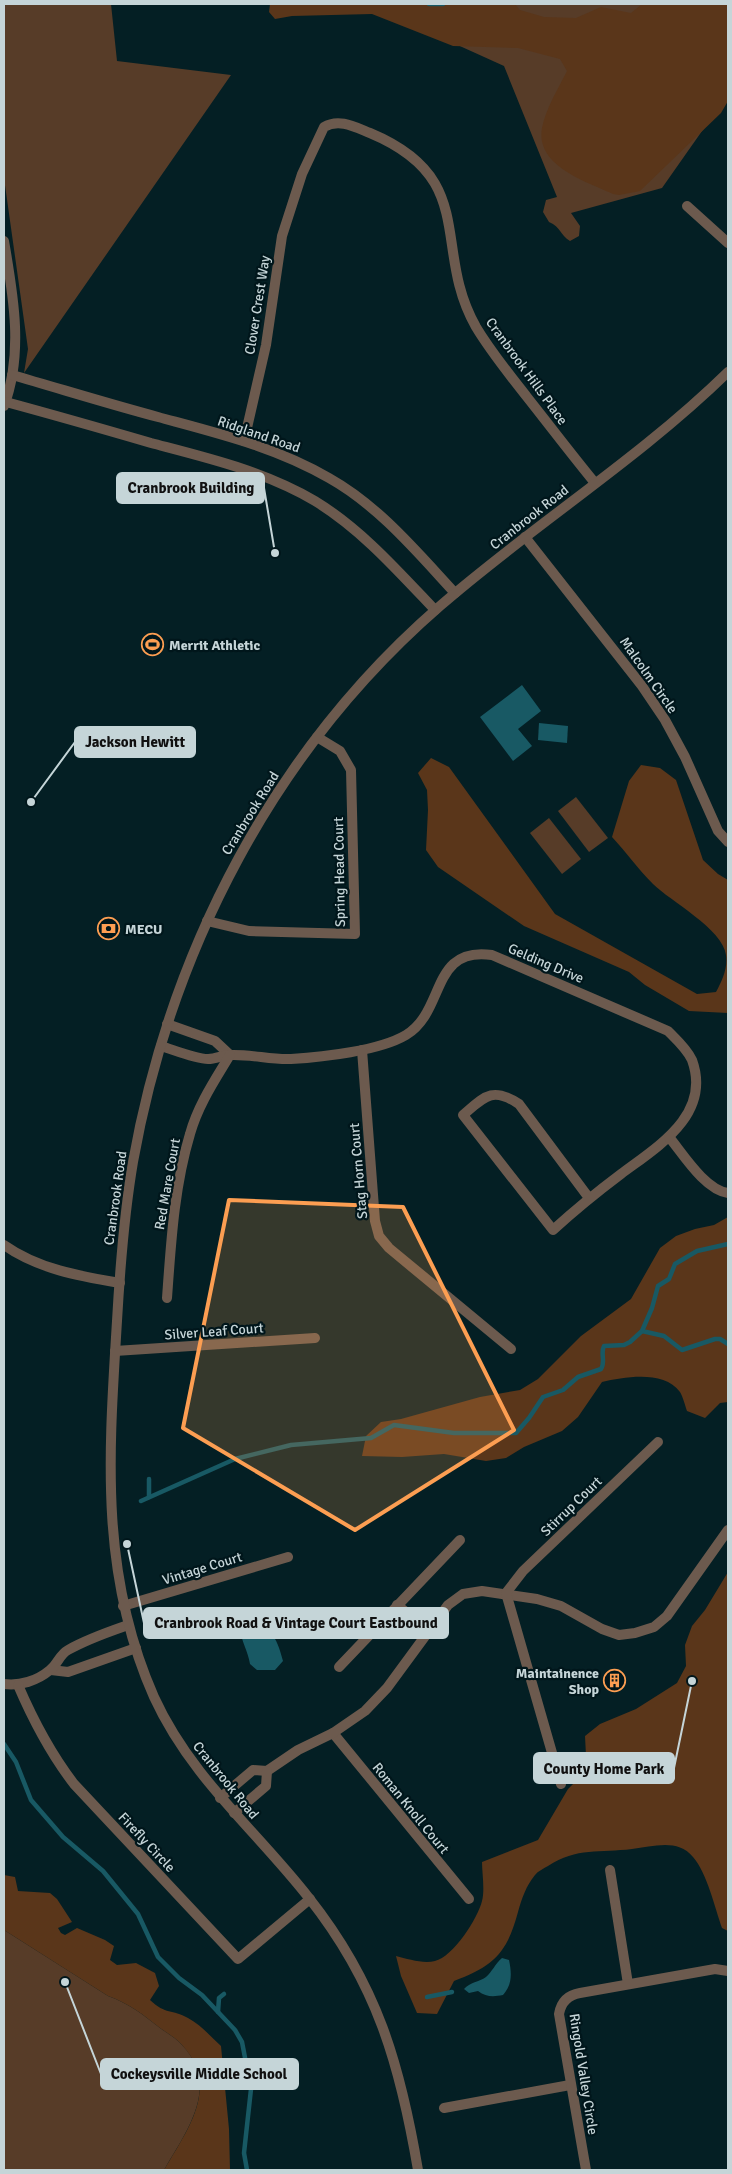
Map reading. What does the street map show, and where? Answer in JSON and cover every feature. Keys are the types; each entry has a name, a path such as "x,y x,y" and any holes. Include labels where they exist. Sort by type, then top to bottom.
{"street":[{"name":"Cranbrook Hills Place","path":"302,174 316,140 324,127 330,123 340,122 358,128 388,141 414,158 432,179 445,203 464,305 497,359 595,484"},
{"name":"Clover Crest Way","path":"244,441 266,345 282,236 302,174"},
{"path":"687,206 728,243"},
{"path":"4,241 12,288 16,336 12,375 5,404 240,467 281,483 316,502 347,523 382,554 435,610"},
{"name":"Cranbrook Road","path":"418,2170 403,2090 382,2024 368,1991 345,1949 310,1899 220,1798 196,1768 166,1721 154,1696 128,1625 115,1563 111,1505 115,1351 124,1228 133,1162 147,1097 167,1024 207,921 230,871 254,829 317,737 372,672 435,610 678,418 728,372"},
{"name":"Ridgland Road","path":"12,375 244,441 293,458 331,478 365,502 403,537 455,593"},
{"name":"Malcolm Circle","path":"525,537 646,693 685,757 718,831 728,842"},
{"name":"Spring Head Court","path":"207,921 249,931 354,934 351,770 340,751 317,737"},
{"name":"Gelding Drive","path":"161,1046 208,1059 230,1055 291,1059 362,1050 393,1042 408,1034 420,1024 431,1006 444,975 453,962 477,953 492,955 668,1031 682,1045 692,1060 695,1079 694,1096 688,1114 670,1137 590,1198 553,1230 463,1115 486,1096 494,1094 506,1096 518,1104 590,1198"},
{"path":"167,1024 215,1041 230,1055"},
{"name":"Stag Horn Court","path":"362,1050 375,1221 380,1236 389,1248 511,1349"},
{"name":"Red Mare Court","path":"167,1298 178,1186 190,1133 200,1106 230,1055"},
{"path":"670,1137 700,1175 712,1186 728,1193"},
{"path":"4,1245 41,1265 71,1274 120,1283"},
{"name":"Silver Leaf Court","path":"115,1351 314,1338"},
{"name":"Stirrup Court","path":"506,1593 523,1571 658,1442"},
{"path":"220,1798 253,1770 268,1771 298,1750 333,1733 365,1711 387,1688 448,1605 463,1594 482,1591 506,1593 561,1606 602,1629 620,1635 635,1634 654,1627 667,1616 728,1530"},
{"path":"339,1667 460,1540"},
{"name":"Vintage Court","path":"123,1606 288,1557"},
{"path":"506,1593 561,1784"},
{"path":"397,1606 428,1630"},
{"path":"51,1670 61,1654 69,1649 128,1625"},
{"path":"4,1684 18,1685 51,1670 68,1672 136,1648"},
{"name":"Firefly Circle","path":"18,1685 30,1712 74,1784 238,1959 310,1899"},
{"name":"Roman Knoll Court","path":"333,1733 468,1900"},
{"path":"234,1814 266,1786 268,1771"},
{"path":"610,1870 628,1984"},
{"name":"Ringold Valley Circle","path":"586,2170 559,2014 561,2005 566,1999 576,1994 715,1969 728,1972"},
{"path":"444,2108 570,2085"}],"highlighted area":[{"path":"229,1200 403,1207 514,1430 355,1530 183,1428"}],"shaded area":[{"path":"4,4 111,4 117,61 231,75 24,373 28,349 4,178"},
{"path":"270,4 515,4 520,10 544,17 576,18 601,7 631,13 642,4 728,4 728,101 721,113 640,191 619,195 613,194 565,171 546,153 542,141 542,128 546,113 567,71 560,59 518,48 453,46 372,14 292,16 275,19 269,12"},
{"path":"367,4 728,4 728,94 662,188 571,213 580,226 579,236 570,241 556,226 549,222 543,212 546,200 557,197 504,66"},
{"path":"431,758 449,767 555,914 697,994 716,992 726,965 723,945 716,935 695,916 653,884 612,837 629,781 641,765 660,768 676,780 703,860 718,874 728,880 728,1013 689,1011 645,985 629,972 524,926 438,867 426,850 427,790 418,773"},
{"path":"576,797 608,838 589,852 558,811"},
{"path":"549,818 581,859 562,874 530,833"},
{"path":"728,1217 728,1402 720,1403 705,1418 687,1411 680,1392 664,1380 644,1377 622,1378 602,1382 578,1417 562,1431 524,1447 506,1458 486,1461 444,1454 402,1457 362,1456 366,1436 381,1422 401,1419 480,1397 520,1390 538,1379 581,1336 631,1299 660,1248 676,1236 714,1225"},
{"path":"728,1572 728,1931 722,1928 706,1881 698,1864 687,1851 680,1847 664,1845 579,1853 559,1860 541,1870 532,1879 523,1897 509,1938 497,1956 479,1970 454,1981 437,2014 417,2013 401,1976 396,1956 421,1962 430,1962 442,1958 457,1945 480,1908 483,1897 482,1862 538,1840 568,1789 582,1775 586,1756 585,1736 600,1724 636,1709 677,1683 686,1666 685,1645 692,1626 705,1610"},
{"path":"4,1875 15,1877 18,1891 50,1893 57,1899 72,1922 58,1928 61,1933 65,1935 77,1928 114,1946 110,1960 117,1965 136,1963 155,1973 159,1986 150,2000 160,2008 182,2015 193,2021 221,2046 229,2129 230,2170 164,2170 182,2140 196,2108 200,2092 199,2077 193,2061 177,2040 141,2014 123,2002 108,1996 4,1930"},
{"path":"4,1930 108,1996 123,2002 141,2014 177,2040 193,2061 199,2076 200,2092 196,2108 190,2124 164,2170 4,2170"}],"water":[{"path":"522,685 541,711 518,729 532,746 513,761 480,717"},
{"path":"539,723 568,726 567,743 538,740"},
{"path":"247,1622 268,1631 278,1645 283,1661 275,1670 257,1670 250,1664 240,1628"},
{"path":"502,1958 509,1960 511,1975 510,1983 503,1995 490,1996 478,1991 469,1993 464,1989 486,1977"}],"waterway":[{"path":"429,4 443,4"},
{"path":"141,1501 235,1459 291,1445 371,1438 394,1425 454,1433 516,1433 543,1397 563,1390 578,1377 601,1369 604,1346 624,1345 642,1331 652,1308 658,1286 669,1279 675,1264 697,1251 728,1244"},
{"path":"642,1331 664,1336 682,1350 715,1339 720,1339 728,1344"},
{"path":"149,1479 149,1497"},
{"path":"4,1744 16,1762 31,1800 63,1837 103,1871 138,1914 158,1957 179,1978 202,1995 235,2030 242,2042 251,2089 244,2153 247,2170"},
{"path":"427,1997 452,1992"},
{"path":"218,2012 219,1998 224,1994"}],"place":[{"name":"Cranbrook Building","path":"275,553"},
{"name":"Merrit Athletic","path":"153,645"},
{"name":"Jackson Hewitt","path":"31,802"},
{"name":"MECU","path":"109,929"},
{"name":"Cranbrook Road & Vintage Court Eastbound","path":"127,1544"},
{"name":"Maintainence Shop","path":"615,1681"},
{"name":"County Home Park","path":"692,1681"},
{"name":"Cockeysville Middle School","path":"65,1982"}]}
